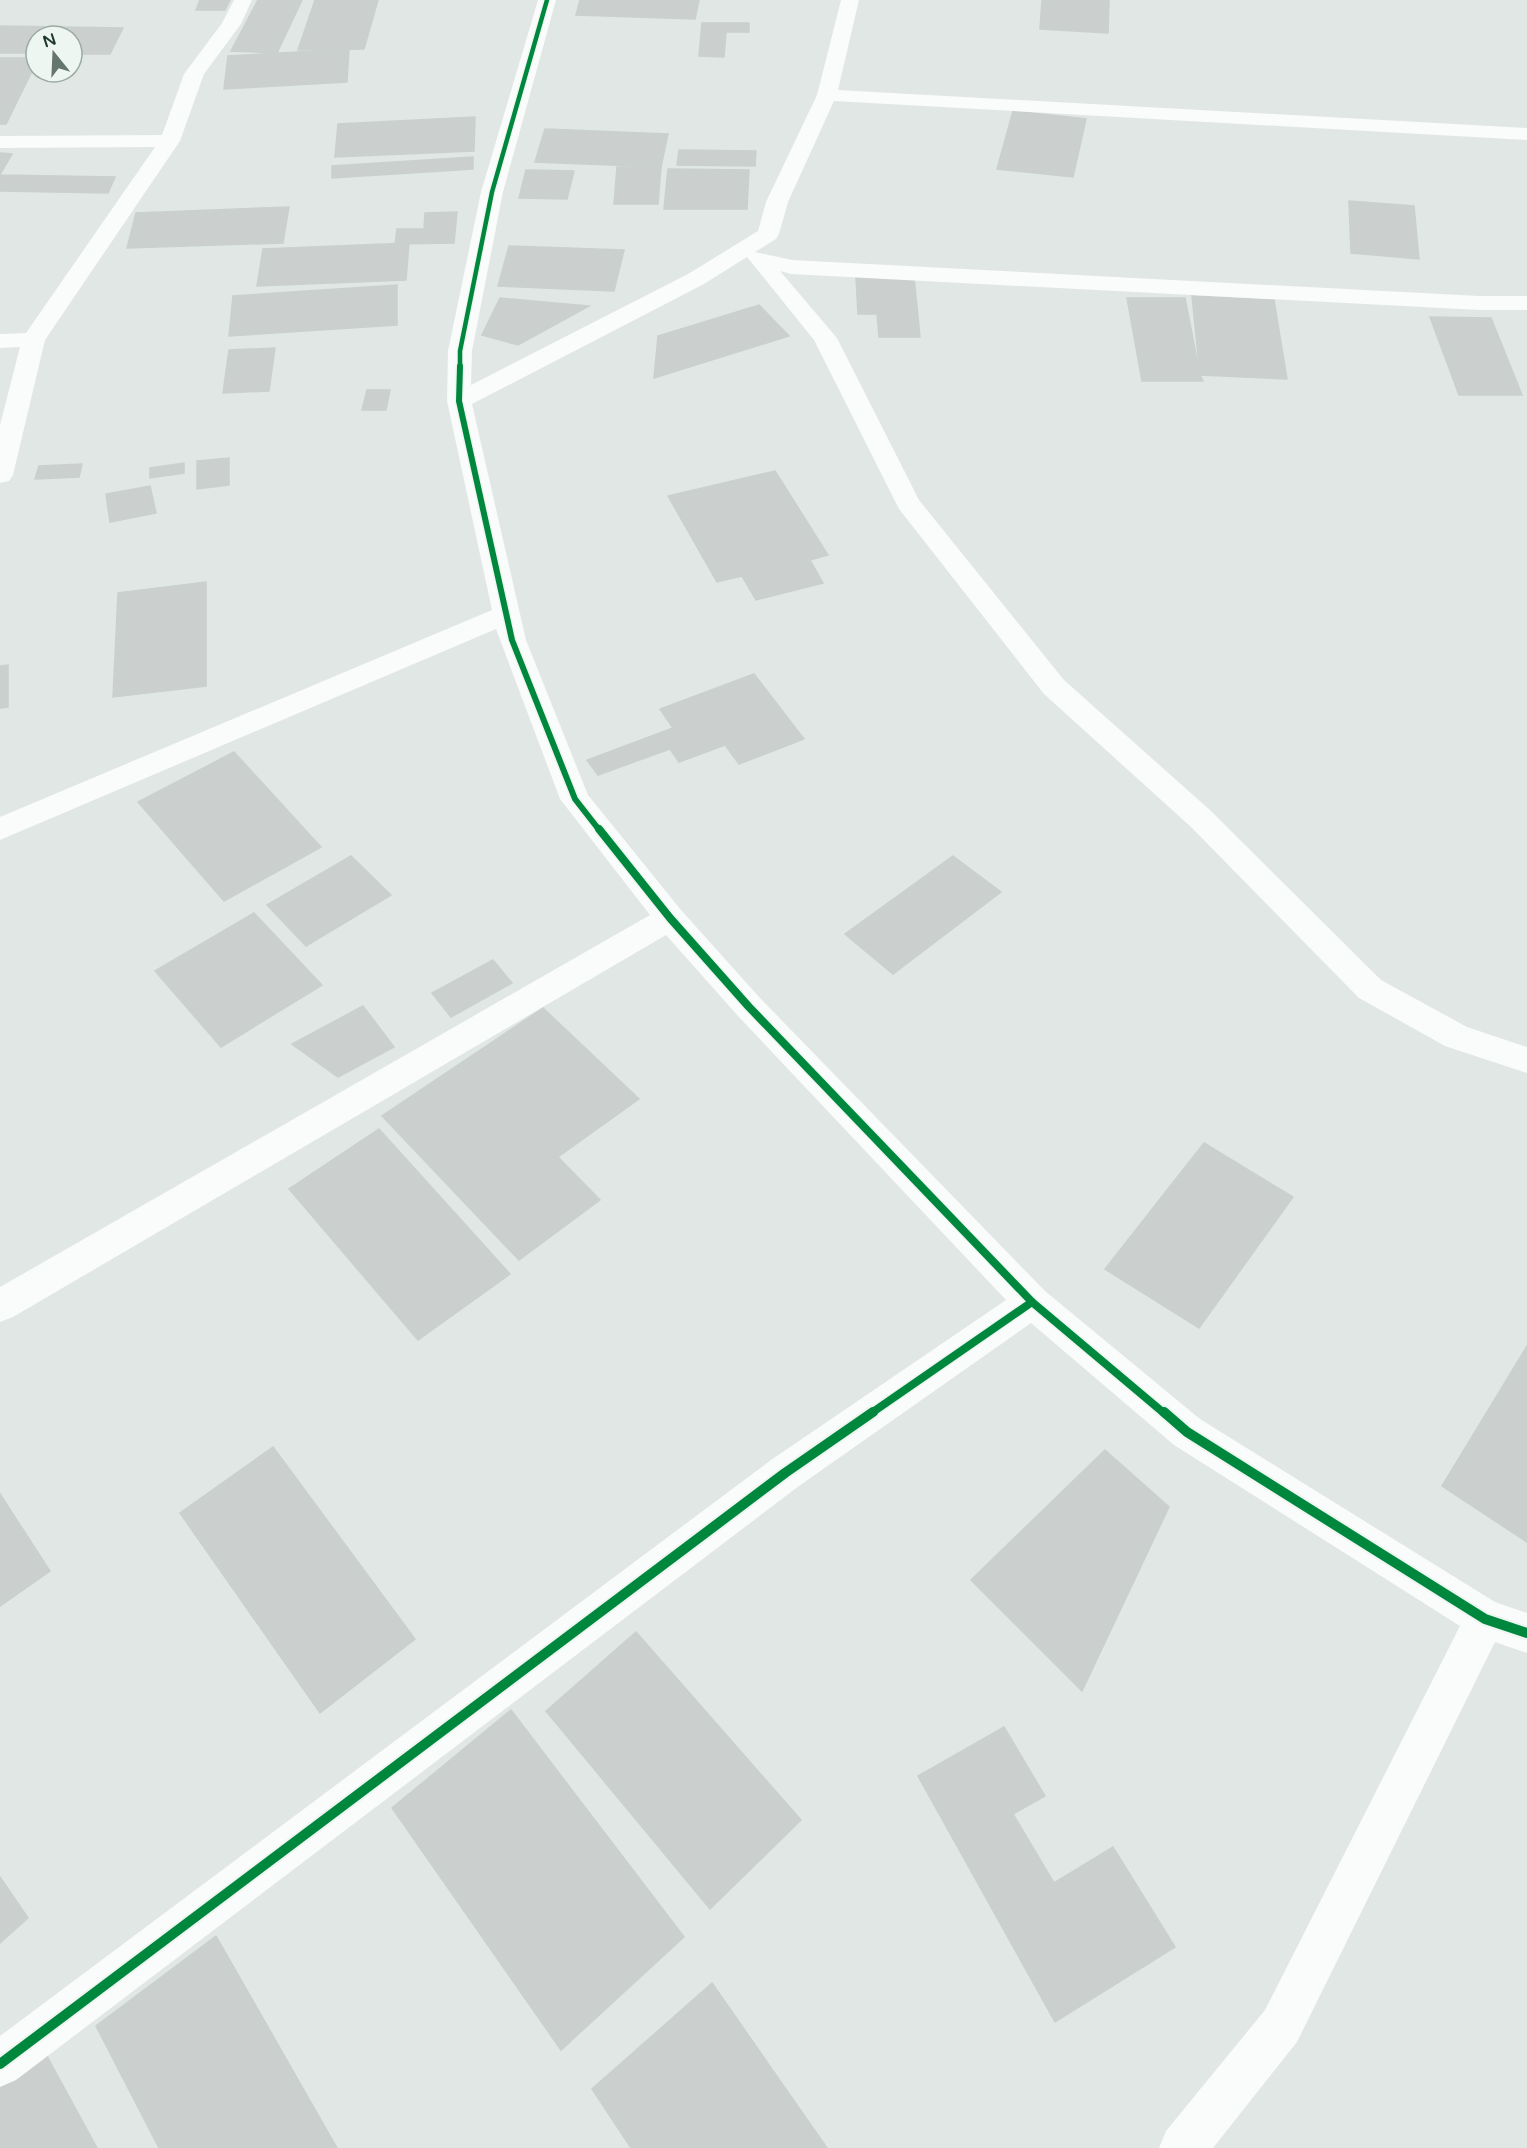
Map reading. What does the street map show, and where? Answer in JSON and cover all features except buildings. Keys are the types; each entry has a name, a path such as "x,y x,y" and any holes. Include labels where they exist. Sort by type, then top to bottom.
{"street":[{"path":"0,475 33,340 170,141 194,74 231,24 243,0"},
{"path":"547,0 492,192 460,351 459,400 512,640 575,799 670,918 749,1007 1032,1302 1187,1432 1485,1619 1527,1633"},
{"path":"459,400 696,279 768,234 777,202 827,95 850,0"},
{"path":"827,95 1527,134"},
{"path":"0,142 170,141"},
{"path":"1527,303 1479,303 790,267 757,258 825,338 908,503 1054,687 1201,819 1370,989 1456,1037 1527,1060"},
{"path":"0,341 33,340"},
{"path":"0,830 506,614"},
{"path":"0,1306 670,918"},
{"path":"0,2064 785,1473 1032,1302"},
{"path":"1183,2148 1281,2026 1485,1619"}],"cycle path":[{"path":"547,0 492,192 460,351 459,401 512,640 575,799 670,918 749,1007 1032,1302 1187,1432 1485,1619 1527,1633"},
{"path":"0,2064 785,1473 1032,1302"}]}
